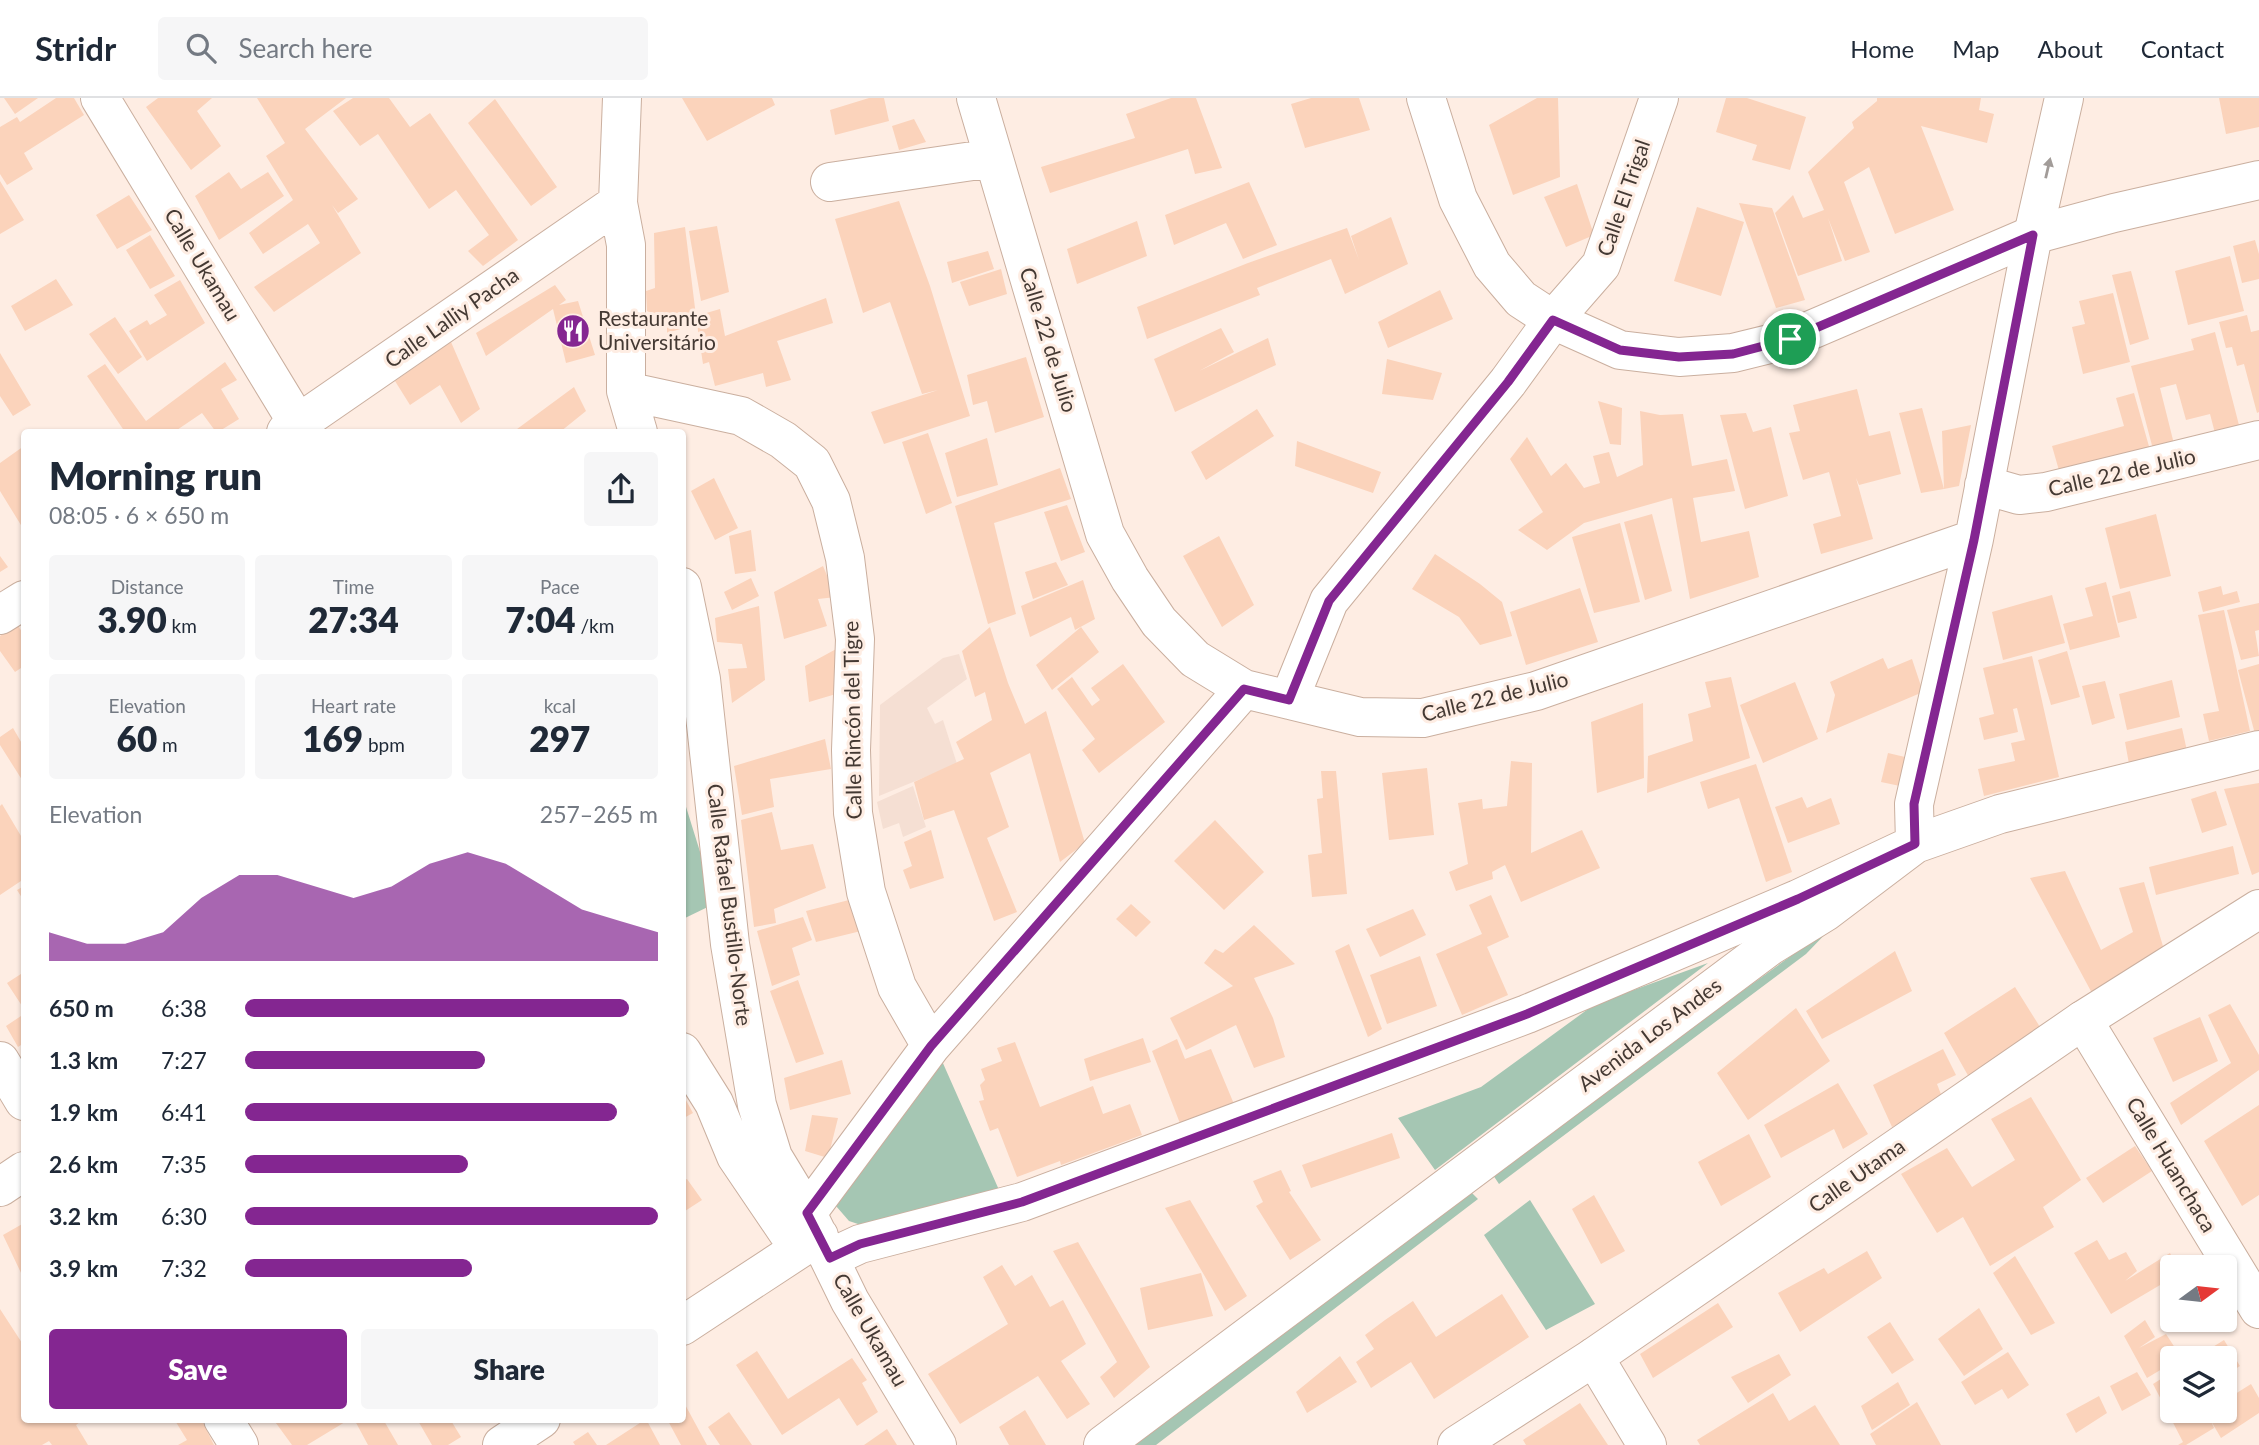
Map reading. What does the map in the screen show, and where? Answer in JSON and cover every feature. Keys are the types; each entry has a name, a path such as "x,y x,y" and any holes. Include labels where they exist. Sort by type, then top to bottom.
{"street":[{"name":"Calle Ukamau","path":"100,98 295,429"},
{"path":"622,98 618,204 626,246 626,391 637,429"},
{"name":"Calle 22 de Julio","path":"976,98 1105,534 1130,579 1159,622 1195,659 1244,689 1360,717 1423,718 1536,691 1974,540"},
{"path":"1426,98 1458,199 1492,265 1521,299 1553,320 1620,350 1679,357 1733,354 1790,339 2033,235 2114,213 2259,180"},
{"name":"Calle El Trigal","path":"1289,700 1329,601 1508,382 1553,320 1601,265 1659,98"},
{"path":"813,1239 860,1244 1022,1202 1527,1014 1798,899 1915,844 1914,804 1974,540 2033,235 2064,98"},
{"path":"830,182 993,158"},
{"name":"Calle Lalliy Pacha","path":"297,429 618,204"},
{"name":"Calle Rincón del Tigre","path":"626,391 741,416 783,440 813,463 831,502 845,558 855,639 851,750 853,813 866,892 897,987 931,1046"},
{"name":"Calle 22 de Julio","path":"1984,485 2019,495 2046,492 2259,440"},
{"path":"0,615 21,602"},
{"name":"Calle Rafael Bustillo-Norte","path":"686,606 701,679 730,944 757,1105 773,1157 813,1239"},
{"path":"686,1323 813,1239 931,1046 1244,689"},
{"name":"Avenida Los Andes","path":"1102,1445 1770,946 1825,912 1915,844 2000,814 2259,750"},
{"name":"Calle Utama","path":"1457,1445 1594,1357 2083,1020 2259,909"},
{"name":"Calle Huanchaca","path":"2083,1020 2259,1309"},
{"name":"Calle Ukamau","path":"686,1059 713,1103 736,1156 813,1239 937,1445"},
{"path":"0,1061 21,1096"},
{"path":"0,1186 21,1173"},
{"path":"1594,1357 1647,1445"},
{"path":"225,1423 239,1445"},
{"path":"502,1445 535,1423"}],"shaded area":[{"path":"959,654 967,679 927,708 935,724 943,720 957,764 879,796 880,705 943,658"},
{"path":"913,786 926,827 903,837 899,823 883,829 877,802"}],"green space":[{"path":"686,807 716,903 686,918"},
{"path":"1834,925 1806,954 1499,1184 1491,1172"},
{"path":"1708,963 1435,1170 1398,1118 1481,1087 1595,1004"},
{"path":"942,1061 1003,1199 873,1229 849,1221 836,1206"},
{"path":"1469,1190 1478,1199 1156,1445 1135,1445"},
{"path":"1530,1200 1595,1304 1546,1330 1484,1235"}],"building":[{"path":"4,98 38,98 15,114"},
{"path":"56,98 74,98 84,115 24,153 33,169 7,185 0,174 0,127 17,117 20,122"},
{"path":"158,98 212,98 197,111 221,146 191,170 146,107"},
{"path":"257,98 346,98 305,129 358,199 338,213 332,205 361,253 274,312 254,287 320,243 308,224 263,254 249,233 293,200 266,156 285,143"},
{"path":"353,98 389,98 410,127 430,113 518,240 483,266 468,251 489,235 456,190 429,209 378,134 360,146 333,111"},
{"path":"682,98 772,98 775,105 707,141"},
{"path":"869,98 884,98 889,121 835,135 830,110"},
{"path":"1171,98 1196,98 1222,168 1195,174 1188,149 1050,193 1041,167 1135,138 1126,114"},
{"path":"1311,98 1359,98 1370,130 1305,148 1291,104"},
{"path":"1537,98 1558,98 1560,177 1513,195 1489,125"},
{"path":"1726,98 1747,98 1806,117 1790,170 1752,160 1757,145 1716,132"},
{"path":"1877,98 1981,98 1979,110 1994,114 1987,143 1921,126 1954,210 1895,234 1869,167 1844,182 1870,252 1845,261 1828,218 1842,261 1798,276 1775,213 1793,195 1803,218 1824,210 1808,172 1854,128 1852,122 1877,101"},
{"path":"2219,98 2259,98 2259,127 2226,134"},
{"path":"495,99 557,187 531,206 468,123"},
{"path":"914,119 926,142 899,150 892,126"},
{"path":"229,172 241,189 268,172 284,196 219,240 195,196"},
{"path":"0,181 24,220 0,234"},
{"path":"1249,182 1277,245 1243,259 1226,223 1174,245 1165,215"},
{"path":"1577,184 1594,235 1566,247 1544,197"},
{"path":"129,195 152,230 117,249 96,215"},
{"path":"899,201 930,286 970,416 884,444 871,412 938,390 922,394 890,302 863,313 835,219"},
{"path":"1739,203 1772,208 1805,300 1776,308"},
{"path":"1697,207 1744,222 1721,296 1674,281"},
{"path":"1391,217 1408,264 1345,294 1331,259 1257,288 1260,295 1147,339 1137,307 1347,228 1359,260 1351,236"},
{"path":"1137,221 1147,256 1077,284 1067,249"},
{"path":"717,226 729,292 701,301 689,231"},
{"path":"685,227 696,316 720,309 725,336 826,298 833,323 777,341 791,380 766,387 763,373 715,386 709,362 703,364 697,324 667,333 667,321 647,311 646,291 655,288 654,233"},
{"path":"150,235 175,276 150,289 126,250"},
{"path":"2255,240 2259,254 2259,279 2242,283 2233,246"},
{"path":"988,251 994,269 952,283 947,262"},
{"path":"2230,256 2244,311 2188,325 2175,271"},
{"path":"1001,269 1007,294 969,306 960,282"},
{"path":"2131,271 2149,339 2130,345 2112,275"},
{"path":"56,279 73,305 25,331 11,306"},
{"path":"180,280 205,323 147,361 129,331 147,320 150,325 167,315 154,295"},
{"path":"555,285 566,300 559,305 578,301 595,355 566,363 553,309 486,356 476,333"},
{"path":"1440,290 1453,319 1388,348 1378,322"},
{"path":"2113,293 2130,362 2083,374 2072,327 2085,324 2079,301"},
{"path":"2247,315 2251,332 2259,330 2257,413 2244,364 2237,366 2232,347 2226,348 2219,322"},
{"path":"115,317 142,357 118,374 89,334"},
{"path":"1221,328 1234,352 1199,371 1268,338 1276,365 1175,412 1154,359"},
{"path":"2215,332 2240,429 2216,437 2210,414 2186,420 2176,384 2160,388 2175,448 2154,453 2131,366 2194,350 2191,339"},
{"path":"451,342 480,409 461,423 440,385 410,405 395,381"},
{"path":"0,353 31,405 13,416 0,396"},
{"path":"1026,357 1044,417 995,433 987,401 973,405 967,375"},
{"path":"1387,359 1442,373 1433,400 1382,394"},
{"path":"225,362 237,380 221,389 239,419 223,429 214,429 202,413 178,429 123,429 87,376 105,364 146,421"},
{"path":"574,387 586,411 564,429 517,429"},
{"path":"1857,389 1869,436 1890,431 1901,474 1859,485 1856,478 1873,539 1821,554 1813,524 1841,516 1829,472 1803,480 1789,433 1800,431 1793,405"},
{"path":"2134,393 2150,450 2060,474 2052,446 2124,426 2116,398"},
{"path":"1598,401 1622,408 1621,445 1610,444"},
{"path":"1922,408 1944,489 1921,493 1899,413"},
{"path":"1257,409 1274,436 1206,480 1191,452"},
{"path":"1640,411 1660,415 1683,414 1692,466 1727,459 1735,491 1693,498 1701,542 1749,531 1759,577 1690,599 1672,498 1584,523 1547,550 1518,530 1543,512 1510,459 1527,437 1551,476 1566,463 1584,488 1600,483 1593,456 1609,452 1617,477 1643,465"},
{"path":"1746,413 1753,432 1771,427 1788,496 1745,509 1720,415"},
{"path":"1971,425 1959,486 1944,489 1942,431"},
{"path":"928,433 952,503 926,514 902,442"},
{"path":"987,438 998,485 957,497 945,453"},
{"path":"1297,441 1381,472 1373,493 1295,466"},
{"path":"21,448 21,525 0,491 0,463"},
{"path":"1060,468 1071,499 994,523 1016,614 988,624 955,506"},
{"path":"714,478 738,528 715,540 691,491"},
{"path":"1067,505 1085,552 1061,561 1044,512"},
{"path":"1652,514 1672,591 1645,600 1624,522"},
{"path":"2156,514 2171,576 2120,589 2105,528"},
{"path":"1620,523 1640,602 1594,613 1572,537"},
{"path":"751,530 756,571 735,574 729,536"},
{"path":"1219,536 1254,605 1222,627 1183,556"},
{"path":"1435,554 1502,602 1512,636 1480,645 1459,617 1412,589"},
{"path":"0,556 8,567 0,572"},
{"path":"1056,562 1068,585 1033,599 1025,572"},
{"path":"823,566 836,597 818,599 827,626 784,639 774,592"},
{"path":"751,578 759,596 732,610 724,592"},
{"path":"1083,580 1095,619 1075,630 1071,617 1030,637 1021,606"},
{"path":"2106,582 2120,637 2070,650 2063,624 2093,616 2085,588"},
{"path":"2221,586 2223,595 2237,591 2240,602 2203,612 2198,592"},
{"path":"1580,588 1598,642 1526,665 1510,612"},
{"path":"2130,591 2137,618 2118,623 2112,596"},
{"path":"2052,595 2065,643 2003,660 1992,612"},
{"path":"2259,603 2259,630 2255,631 2259,656 2241,660 2227,610"},
{"path":"759,606 765,680 732,703 728,669 747,668 742,644 717,642 715,618"},
{"path":"2224,610 2250,731 2209,741 2203,714 2219,711 2198,615"},
{"path":"17,624 21,630 21,668 15,672 0,651 0,636"},
{"path":"990,627 1025,724 1046,711 1085,843 1060,862 1030,753 990,773 1009,827 987,838 1017,912 994,921 954,810 924,820 914,782 964,759 956,742 992,720 985,692 975,697 962,651"},
{"path":"1081,627 1099,652 1052,690 1036,665"},
{"path":"838,648 836,694 809,702 805,666"},
{"path":"2067,651 2080,697 2051,705 2038,660"},
{"path":"2032,656 2059,777 1984,796 1978,769 2015,761 2011,743 2025,740 2017,708 2013,709 2018,732 1984,740 1979,718 1994,714 1983,668"},
{"path":"1883,658 1888,669 1912,659 1923,692 1826,733 1835,695 1830,682"},
{"path":"1123,664 1165,722 1099,773 1082,750 1095,739 1057,689 1072,677 1092,706 1100,700 1091,688"},
{"path":"2259,664 2259,733 2255,734 2238,670"},
{"path":"1731,677 1750,758 1647,793 1648,756 1693,741 1688,714 1711,707 1705,682"},
{"path":"2172,680 2180,717 2127,730 2119,694"},
{"path":"2105,681 2115,718 2092,725 2082,686"},
{"path":"1795,682 1818,739 1763,763 1740,705"},
{"path":"1643,703 1644,778 1597,793 1591,722"},
{"path":"13,728 21,742 21,778 0,745 0,737"},
{"path":"2182,728 2187,751 2129,764 2125,742"},
{"path":"825,739 831,769 770,779 774,807 742,815 734,766"},
{"path":"1888,753 1905,757 1900,786 1881,782"},
{"path":"1511,761 1532,763 1531,853 1582,830 1600,868 1521,902 1505,865 1492,872 1493,879 1456,891 1449,872 1468,864 1458,803 1482,799 1483,809 1507,806"},
{"path":"1756,764 1792,872 1766,882 1739,798 1708,809 1700,782"},
{"path":"1427,768 1434,835 1389,840 1382,773"},
{"path":"1321,771 1336,771 1347,894 1312,897 1308,855 1322,853 1317,799 1323,798"},
{"path":"2259,783 2259,872 2252,875 2224,789"},
{"path":"2216,791 2227,825 2202,833 2191,799"},
{"path":"1802,797 1807,808 1831,798 1840,824 1788,843 1775,807"},
{"path":"2,804 21,836 21,881 0,895"},
{"path":"772,812 781,850 813,844 826,888 774,909 776,923 754,927 741,820"},
{"path":"1215,820 1264,872 1224,910 1174,861"},
{"path":"931,830 944,878 910,889 903,870 912,866 904,842"},
{"path":"2233,846 2239,874 2156,895 2149,867"},
{"path":"2065,871 2101,950 2133,932 2119,888 2144,882 2165,953 2093,995 2030,878"},
{"path":"1491,895 1509,937 1487,947 1508,995 1462,1015 1436,954 1482,934 1469,905"},
{"path":"849,900 861,931 816,942 806,911"},
{"path":"1131,904 1151,922 1136,937 1116,919"},
{"path":"1413,909 1426,935 1380,957 1366,929"},
{"path":"803,917 812,940 792,948 800,975 772,986 757,931"},
{"path":"1254,925 1295,964 1254,978 1273,1018 1285,1057 1254,1068 1236,1025 1186,1050 1170,1018 1233,986 1204,963 1215,949 1223,953"},
{"path":"1349,944 1382,1029 1368,1037 1335,951"},
{"path":"1895,951 1912,991 1822,1039 1806,1011"},
{"path":"1420,956 1437,1006 1387,1024 1370,975"},
{"path":"21,974 21,1004 7,983"},
{"path":"798,980 824,1054 796,1063 770,991"},
{"path":"2015,987 2045,1035 1970,1079 1944,1033"},
{"path":"2230,1004 2259,1055 2259,1070 2181,1125 2170,1103 2231,1063 2208,1015"},
{"path":"1796,1008 1830,1061 1748,1120 1717,1073"},
{"path":"21,1016 21,1045 18,1047 6,1026"},
{"path":"2200,1017 2218,1061 2173,1082 2153,1038"},
{"path":"1143,1038 1151,1062 1090,1081 1084,1059"},
{"path":"1177,1039 1185,1059 1211,1049 1234,1104 1181,1126 1152,1051"},
{"path":"1015,1042 1040,1107 1093,1086 1103,1114 1130,1104 1142,1135 1061,1165 1060,1161 1017,1177 998,1128 990,1131 979,1101 984,1100 980,1085 985,1080 981,1069 1002,1061 997,1048"},
{"path":"1943,1049 1956,1075 1937,1084 1944,1102 1892,1127 1873,1085"},
{"path":"842,1060 851,1094 790,1110 784,1078"},
{"path":"1838,1083 1868,1134 1843,1149 1834,1129 1781,1158 1764,1125"},
{"path":"2031,1097 2081,1180 2043,1207 2054,1227 1990,1266 1963,1217 1937,1233 1901,1174 1947,1148 1972,1187 2015,1160 1991,1119"},
{"path":"686,1100 693,1113 686,1117"},
{"path":"2259,1105 2259,1195 2242,1206 2204,1141"},
{"path":"812,1115 838,1118 828,1158 805,1151"},
{"path":"1392,1133 1400,1158 1311,1188 1302,1165"},
{"path":"1749,1134 1771,1177 1721,1206 1698,1162"},
{"path":"2135,1146 2152,1171 2103,1203 2086,1178"},
{"path":"1281,1170 1291,1191 1289,1192 1321,1240 1290,1260 1256,1206 1263,1202 1253,1181"},
{"path":"686,1179 702,1200 686,1210"},
{"path":"1594,1195 1625,1251 1601,1264 1572,1209"},
{"path":"1190,1200 1247,1296 1225,1311 1165,1208"},
{"path":"21,1225 21,1273 3,1235"},
{"path":"2097,1240 2109,1260 2126,1252 2137,1271 2125,1281 2160,1259 2160,1285 2111,1314 2074,1253"},
{"path":"1078,1242 1150,1367 1114,1398 1100,1377 1117,1362 1053,1251"},
{"path":"1867,1251 1882,1278 1800,1332 1778,1293 1824,1268 1828,1274"},
{"path":"2015,1256 2055,1323 2031,1335 1993,1273"},
{"path":"1002,1265 1015,1286 1032,1275 1050,1307 1063,1300 1086,1344 1061,1361 1090,1404 1067,1419 1038,1376 960,1424 928,1374 1008,1324 983,1277"},
{"path":"1201,1273 1213,1316 1148,1330 1140,1288"},
{"path":"1502,1294 1529,1337 1434,1399 1411,1362 1371,1388 1356,1362 1374,1349 1365,1335 1385,1320 1413,1301 1436,1337"},
{"path":"1718,1303 1733,1327 1653,1378 1640,1354"},
{"path":"1979,1308 2003,1349 1964,1376 1938,1339"},
{"path":"0,1309 21,1341 21,1423 79,1423 76,1425 88,1445 52,1445 49,1441 42,1445 0,1445"},
{"path":"2145,1320 2155,1337 2139,1348 2166,1334 2174,1346 2160,1346 2160,1370 2147,1378 2124,1336"},
{"path":"1890,1322 1914,1360 1892,1374 1867,1337"},
{"path":"2224,1340 2228,1346 2214,1346"},
{"path":"757,1351 788,1399 852,1358 867,1380 862,1383 878,1412 857,1426 839,1398 782,1435 736,1365"},
{"path":"2008,1352 2029,1385 2008,1399 2002,1389 1975,1405 1961,1382"},
{"path":"1779,1354 1791,1375 1748,1403 1731,1377"},
{"path":"1340,1356 1357,1382 1307,1413 1296,1392"},
{"path":"2137,1372 2151,1395 2122,1411 2110,1386"},
{"path":"2160,1380 2160,1398 2153,1384"},
{"path":"1898,1382 1910,1405 1872,1430 1861,1406"},
{"path":"2251,1384 2259,1398 2259,1413 2221,1438 2212,1423 2237,1423 2237,1393"},
{"path":"1773,1393 1789,1421 1815,1405 1840,1445 1700,1445 1697,1440"},
{"path":"2099,1396 2107,1413 2076,1433 2066,1414"},
{"path":"1917,1402 1941,1445 1876,1445 1870,1434"},
{"path":"1580,1403 1608,1445 1526,1445 1523,1440"},
{"path":"686,1406 707,1445 681,1445 669,1423 686,1423"},
{"path":"1025,1410 1046,1445 1009,1445 999,1427"},
{"path":"729,1412 752,1445 720,1445 708,1427"},
{"path":"176,1423 203,1423 214,1445 178,1445 187,1440"},
{"path":"276,1423 343,1423 307,1445 292,1445"},
{"path":"356,1423 385,1423 398,1445 368,1445"},
{"path":"419,1423 452,1423 461,1437 448,1445 432,1445"},
{"path":"640,1423 648,1423 660,1445 606,1445"},
{"path":"2173,1423 2212,1423 2214,1428 2186,1445 2178,1445 2183,1442"},
{"path":"887,1429 897,1445 864,1445"},
{"path":"588,1432 597,1445 575,1445 573,1442"}],"place":[{"name":"Restaurante Universitário","path":"573,331"}],"route":[{"path":"2033,235 1974,540 1914,804 1915,844 1798,899 1527,1014 1022,1202 860,1244 830,1258 807,1213 931,1046 1244,689 1289,700 1329,601 1508,382 1553,320 1620,350 1679,357 1733,354 1790,339 2033,235"}]}
